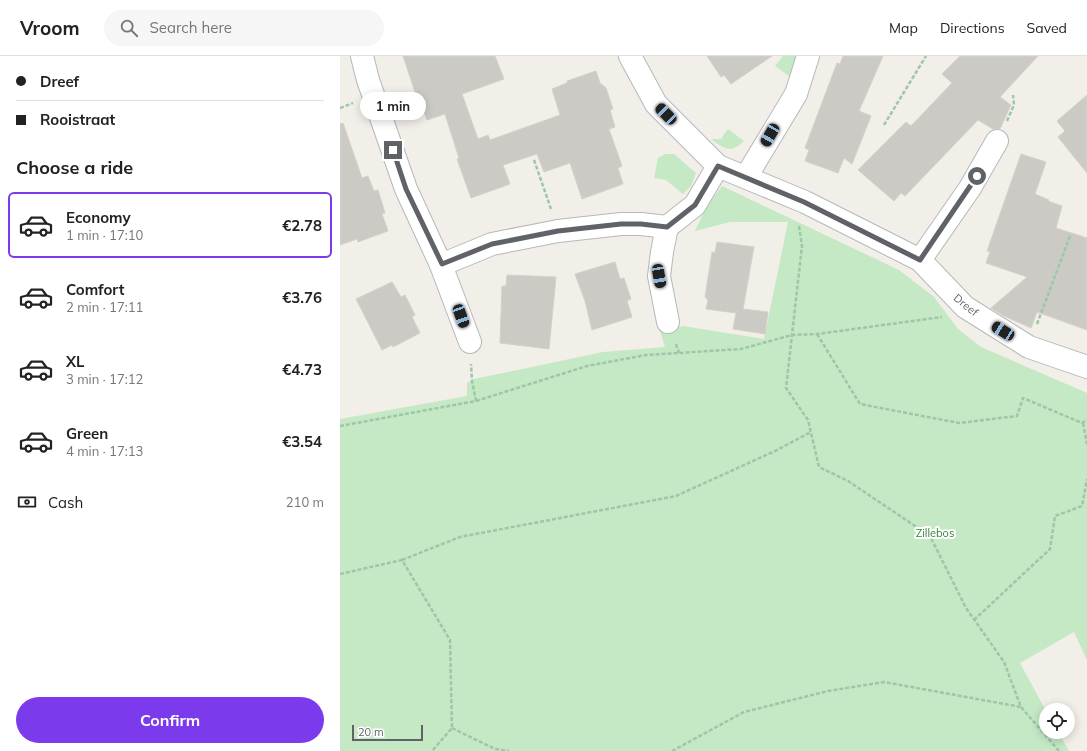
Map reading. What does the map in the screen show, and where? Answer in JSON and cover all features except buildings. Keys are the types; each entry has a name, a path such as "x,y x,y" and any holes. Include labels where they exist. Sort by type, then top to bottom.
{"street":[{"path":"362,56 368,80 406,189 442,264 471,352"},
{"name":"Dreef","path":"630,56 656,104 718,166 804,202 920,260 965,307 1029,346 1087,368"},
{"path":"746,177 796,94 808,56"},
{"path":"920,260 970,188 997,141"},
{"path":"668,322 659,276 667,227 695,205 718,166"},
{"path":"442,264 492,244 558,231 621,224 641,224 667,227"}],"path":[{"path":"884,126 926,56"},
{"path":"1013,95 1014,105"},
{"path":"534,160 553,214"},
{"path":"799,222 802,246 786,388 808,420 819,466 848,481 930,536 966,608 1004,662 1021,707 1059,751"},
{"path":"1036,327 1070,236"},
{"path":"340,426 476,401 587,366 646,355 741,349 792,335 817,334 945,317"},
{"path":"817,334 860,404 959,423 1017,416 1023,398 1082,423"},
{"path":"471,352 472,381 476,401"},
{"path":"1082,423 1087,420"},
{"path":"1082,423 1087,444"},
{"path":"340,574 402,560 460,537 676,496 775,451 810,432"},
{"path":"974,620 1050,548 1055,516 1082,506 1087,479"},
{"path":"402,560 450,640 452,728 432,751"},
{"path":"672,751 744,712 828,691 884,682 1021,707"},
{"path":"452,728 495,748 509,751"}],"green space":[{"path":"783,56 797,56 796,63 789,76 775,66"},
{"path":"728,129 744,141 735,148 728,149 711,139 721,139"},
{"path":"665,154 674,154 696,173 691,186 683,194 666,180 654,178 658,158"},
{"name":"Zillebos","path":"722,186 899,270 934,297 958,329 981,347 1087,393 1087,660 1074,632 1020,663 1042,703 1039,703 1039,739 1062,739 1069,751 340,751 340,419 467,396 467,383 474,379 603,352 665,347 660,331 683,326 764,339 788,222 730,222 695,231 705,209"}],"route":[{"path":"393,150 406,189 442,264 492,244 558,231 621,224 641,224 667,227 695,205 718,166 804,202 920,260 977,176"}]}
